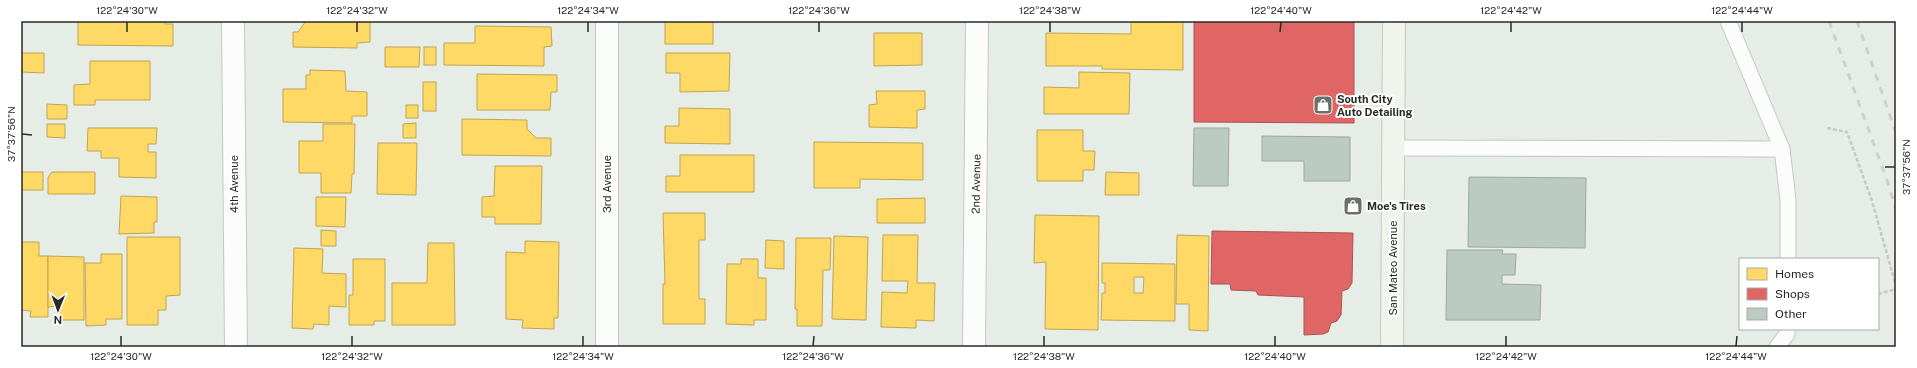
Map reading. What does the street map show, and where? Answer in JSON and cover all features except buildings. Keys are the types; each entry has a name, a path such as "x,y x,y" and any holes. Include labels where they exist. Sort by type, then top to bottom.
{"main road":[{"name":"San Mateo Avenue","path":"1392,347 1394,21"}],"street":[{"name":"4th Avenue","path":"233,21 236,347"},
{"name":"3rd Avenue","path":"607,21 607,347"},
{"name":"2nd Avenue","path":"974,347 977,21"}],"lane":[{"path":"1728,21 1782,149 1788,200 1788,258"},
{"path":"1393,148 1782,149"},
{"path":"1777,347 1787,334 1787,330"}],"path":[{"path":"1827,128 1847,132 1872,201 1896,286"},
{"path":"1879,294 1896,289"}],"railway":[{"path":"1829,21 1888,183 1896,210"},
{"path":"1857,21 1896,133"}],"place":[{"name":"South City Auto Detailing","path":"1323,105"},
{"name":"Moe's Tires","path":"1353,206"}]}
